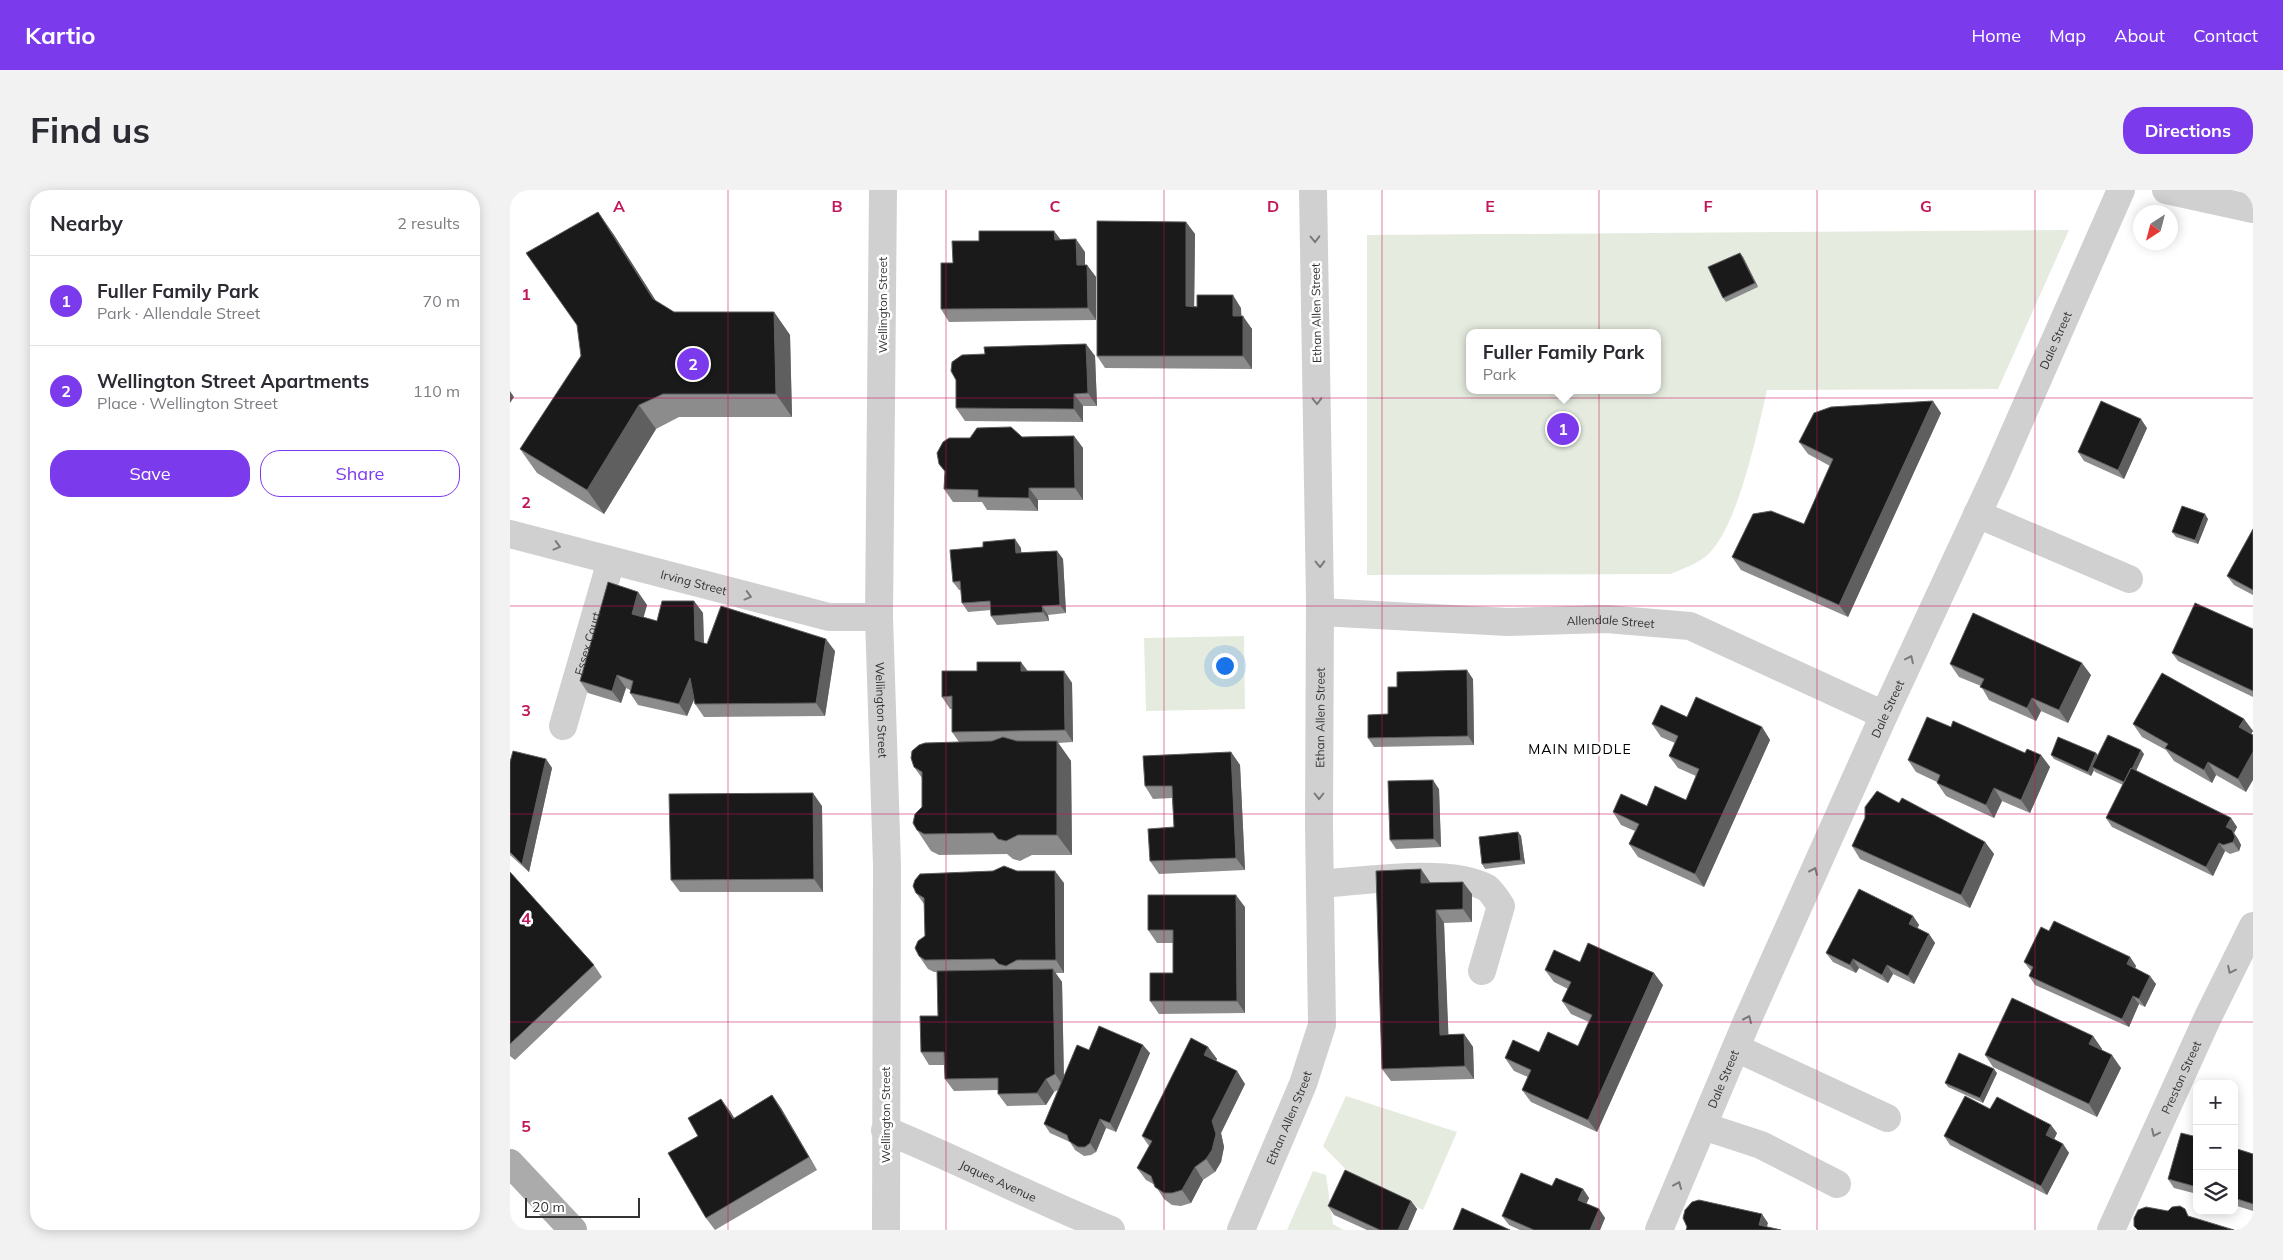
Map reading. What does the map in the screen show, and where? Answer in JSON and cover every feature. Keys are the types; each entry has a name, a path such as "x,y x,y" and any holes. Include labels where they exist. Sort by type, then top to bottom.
{"main road":[{"path":"510,1162 573,1230"}],"street":[{"name":"Wellington Street","path":"883,190 879,617 887,865 886,1230"},
{"name":"Ethan Allen Street","path":"1241,1230 1303,1084 1322,1025 1320,612 1313,190"},
{"name":"Dale Street","path":"1659,1230 1736,1048 1884,714 1977,514 2122,190"},
{"path":"2166,190 2253,209"},
{"path":"1977,514 2129,579"},
{"name":"Irving Street","path":"510,534 830,617 879,617"},
{"name":"Essex Court","path":"563,726 611,561"},
{"name":"Allendale Street","path":"1320,612 1508,622 1606,620 1690,626 1884,714"},
{"path":"1320,884 1425,877 1465,880 1488,889 1501,906 1482,971"},
{"name":"Preston Street","path":"2111,1230 2208,1017 2253,926"},
{"path":"1736,1048 1887,1118"},
{"path":"1703,1126 1761,1145 1837,1184"},
{"name":"Jaques Avenue","path":"885,1130 940,1152 1069,1213 1110,1230"}],"shaded area":[{"path":"2069,230 1998,389 1767,390 1745,479 1727,526 1716,545 1705,557 1693,564 1671,574 1367,575 1367,235"},
{"path":"1244,636 1245,709 1146,711 1144,638"},
{"path":"1346,1096 1457,1132 1423,1210 1352,1176 1323,1146"},
{"path":"1313,1171 1326,1175 1333,1224 1344,1230 1287,1230"}],"building":[{"path":"598,212 653,299 674,312 774,312 776,394 663,394 639,405 587,490 520,449 581,356 577,325 526,253"},
{"path":"1097,221 1186,222 1186,306 1197,307 1197,295 1233,295 1233,316 1243,316 1243,356 1097,356"},
{"path":"979,231 1054,231 1055,240 1076,239 1077,265 1087,265 1088,308 941,309 941,263 953,263 952,241 979,241"},
{"path":"1740,253 1755,283 1723,298 1708,267"},
{"path":"1086,344 1088,393 1074,394 1074,409 956,408 956,380 951,371 952,362 962,355 985,354 984,347"},
{"path":"1933,401 1839,605 1732,557 1753,514 1771,511 1804,524 1833,459 1799,442 1814,413 1831,407"},
{"path":"2101,401 2141,419 2118,470 2078,452"},
{"path":"1011,427 1022,437 1074,436 1075,488 1029,488 1029,498 978,497 978,490 944,489 945,471 939,464 937,453 943,442 949,438 970,438 977,428"},
{"path":"2182,506 2205,514 2195,540 2172,532"},
{"path":"2253,529 2253,590 2227,576"},
{"path":"1015,539 1016,553 1057,551 1060,605 1042,606 1043,612 991,616 990,601 962,603 960,581 953,582 950,550 983,547 983,542"},
{"path":"608,582 638,592 632,614 657,621 662,601 694,601 695,640 707,644 721,606 826,639 816,703 695,704 690,678 679,704 630,693 633,681 617,675 612,691 580,681"},
{"path":"2195,603 2253,629 2253,691 2172,653"},
{"path":"1973,613 2082,663 2059,710 2032,698 2027,708 1980,687 1984,679 1950,664"},
{"path":"977,662 1021,662 1021,671 1064,671 1065,730 952,732 952,696 942,697 942,671 977,671"},
{"path":"1467,670 1468,736 1368,738 1368,715 1388,714 1388,687 1397,687 1397,672"},
{"path":"2162,673 2244,719 2239,727 2253,735 2253,752 2238,779 2208,762 2204,770 2165,748 2168,744 2133,724"},
{"path":"1696,697 1762,727 1695,874 1629,844 1639,824 1613,812 1621,794 1647,806 1655,786 1686,800 1699,769 1669,756 1678,736 1652,724 1661,705 1687,717"},
{"path":"1927,717 1951,727 1953,721 2025,753 2027,749 2041,755 2021,800 1994,788 1986,805 1937,783 1940,775 1908,760"},
{"path":"2108,735 2141,750 2124,782 2092,767"},
{"path":"1003,737 1017,741 1057,741 1057,835 1018,835 1006,841 998,839 993,833 924,834 917,830 913,823 915,814 922,807 922,772 914,767 911,758 912,751 925,743 992,741"},
{"path":"2058,737 2096,753 2088,772 2051,755"},
{"path":"513,751 546,759 522,864 510,852 510,762"},
{"path":"1231,752 1236,858 1150,861 1148,829 1174,827 1172,786 1145,786 1143,756"},
{"path":"2131,768 2231,818 2226,827 2232,830 2235,837 2233,842 2223,845 2219,843 2206,867 2106,818"},
{"path":"1433,780 1434,839 1390,840 1388,781"},
{"path":"1877,791 1899,803 1902,798 1985,842 1961,895 1852,846 1865,818 1865,807"},
{"path":"813,793 814,879 671,880 669,794"},
{"path":"1518,832 1521,860 1482,864 1479,837"},
{"path":"1004,866 1017,871 1055,871 1056,960 1017,960 1006,966 999,964 994,959 925,960 919,956 915,948 918,941 925,936 924,898 916,893 913,886 920,874 993,871"},
{"path":"1421,869 1421,883 1463,882 1463,909 1436,910 1440,1035 1464,1034 1465,1066 1382,1069 1376,871"},
{"path":"510,872 594,965 510,1044"},
{"path":"1859,889 1913,916 1909,924 1929,934 1908,976 1887,965 1882,975 1853,959 1850,965 1826,953"},
{"path":"1148,895 1236,895 1237,1001 1150,1001 1150,973 1173,973 1173,930 1148,930"},
{"path":"2054,921 2130,957 2127,964 2150,976 2139,999 2133,996 2122,1019 2029,976 2033,967 2024,962 2041,927 2049,931"},
{"path":"1588,943 1654,973 1588,1120 1522,1090 1531,1070 1505,1058 1513,1040 1539,1052 1548,1032 1578,1046 1592,1015 1562,1001 1571,982 1545,970 1554,950 1580,962"},
{"path":"1053,969 1055,1074 1046,1079 1037,1093 998,1094 998,1078 945,1079 944,1052 921,1052 920,1016 938,1016 937,971"},
{"path":"2012,998 2093,1036 2089,1044 2112,1055 2089,1104 1985,1055"},
{"path":"1099,1026 1143,1045 1110,1123 1100,1119 1090,1143 1085,1147 1078,1147 1069,1141 1067,1135 1044,1124 1077,1045 1089,1050"},
{"path":"1191,1038 1208,1047 1204,1055 1237,1071 1212,1121 1216,1134 1212,1150 1206,1159 1195,1167 1182,1190 1164,1193 1155,1187 1151,1176 1137,1168 1152,1141 1142,1136"},
{"path":"1959,1053 1994,1069 1980,1098 1945,1083"},
{"path":"772,1095 809,1157 706,1218 668,1153 698,1136 688,1118 721,1099 733,1119"},
{"path":"1965,1096 1990,1109 1997,1097 2051,1125 2046,1135 2063,1144 2041,1186 1944,1136"},
{"path":"2181,1133 2193,1136 2193,1186 2168,1179"},
{"path":"2238,1149 2253,1154 2253,1204 2238,1199"},
{"path":"1345,1170 1411,1201 1398,1230 1380,1230 1328,1206"},
{"path":"1521,1173 1552,1186 1556,1178 1583,1189 1578,1200 1599,1209 1590,1230 1534,1230 1502,1216"},
{"path":"1699,1200 1762,1214 1759,1225 1781,1230 1686,1230 1687,1227 1683,1218 1685,1210 1692,1202"},
{"path":"2180,1206 2185,1209 2188,1216 2234,1230 2138,1230 2134,1226 2134,1218 2138,1210 2146,1207 2168,1211 2172,1207"},
{"path":"1462,1208 1510,1230 1453,1230"}],"place":[{"name":"Wellington Street Apartments","path":"693,364"},
{"name":"Fuller Family Park","path":"1563,429"}],"district":[{"name":"MAIN MIDDLE","path":"1580,749"}]}
